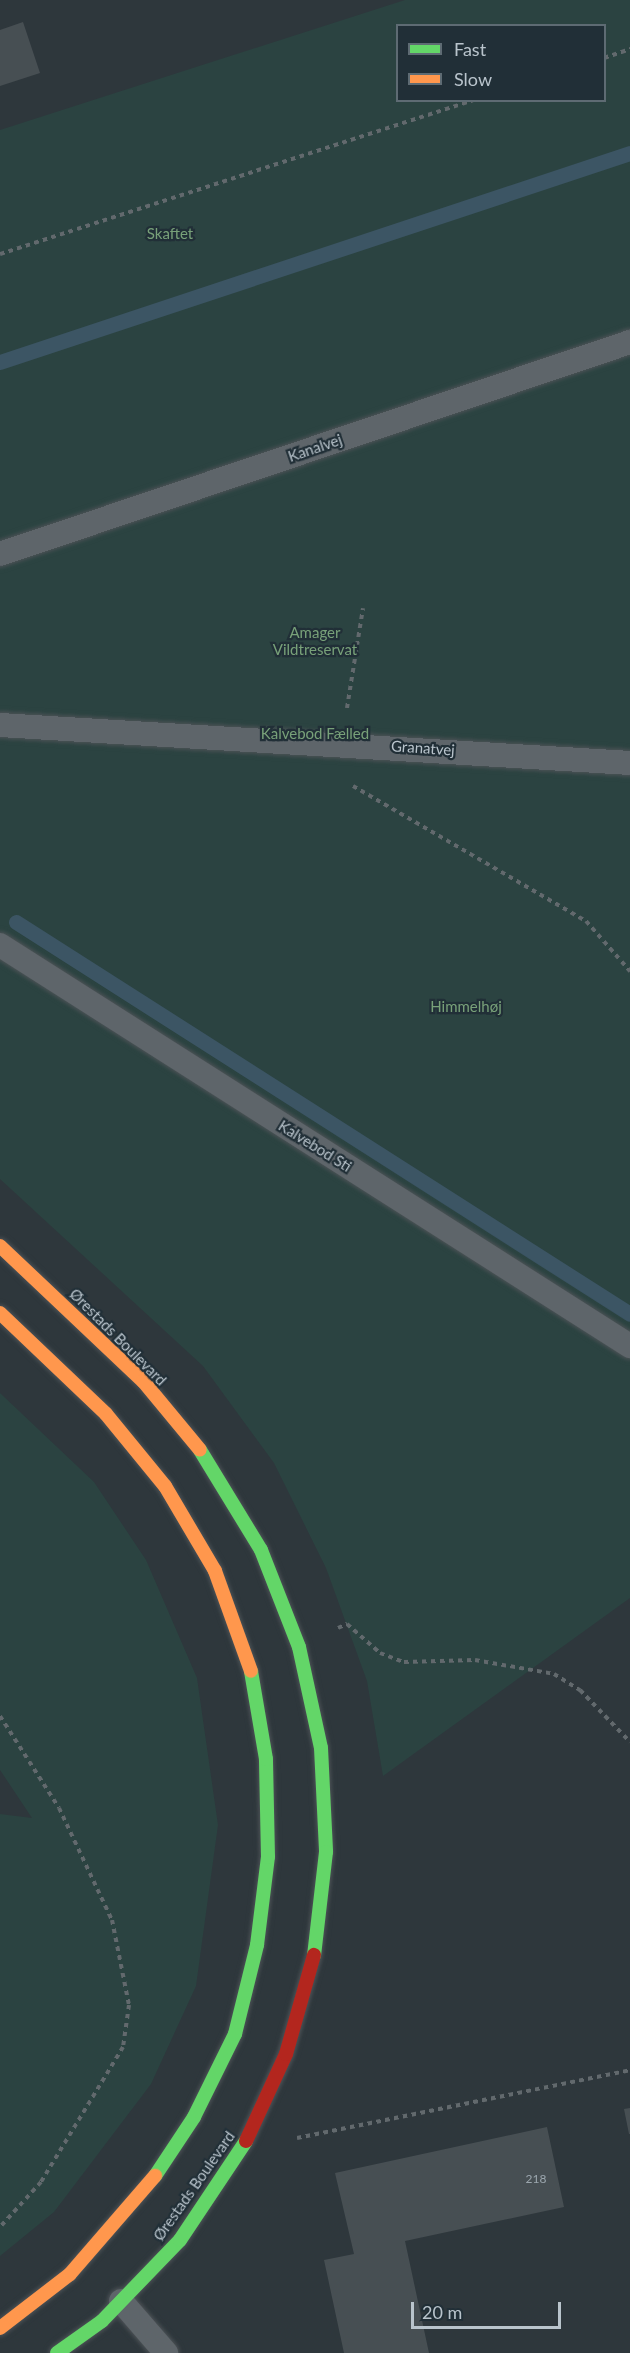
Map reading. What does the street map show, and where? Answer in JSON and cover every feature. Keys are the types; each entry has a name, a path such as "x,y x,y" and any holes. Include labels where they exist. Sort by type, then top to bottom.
{"street":[{"name":"Ørestads Boulevard","path":"0,1246 143,1381 209,1461 261,1550 299,1647 321,1748 323,1875 314,1955 286,2054 243,2148 180,2240 121,2301 57,2353"},
{"path":"0,1313 106,1414 165,1486 215,1571 249,1661 266,1759 268,1857 257,1945 235,2034 194,2117 139,2200 70,2274 0,2328"}],"lane":[{"name":"Kanalvej","path":"0,554 630,342"},
{"name":"Granatvej","path":"0,725 342,742 630,763"},
{"name":"Kalvebod Sti","path":"0,945 630,1346"},
{"path":"121,2301 166,2353"}],"path":[{"path":"606,57 630,49"},
{"path":"0,254 466,102"},
{"path":"363,608 342,742 354,788 586,921 630,971"},
{"path":"299,1647 347,1624 380,1653 404,1662 475,1660 554,1674 580,1690 630,1742"},
{"path":"0,1716 59,1808 112,1920 129,2006 123,2047 41,2182 0,2227"},
{"path":"243,2148 630,2070"}],"green space":[{"name":"Kalvebod Fælled","path":"405,0 630,0 630,1598 383,1776 367,1681 326,1568 274,1463 203,1366 0,1179 0,130"},
{"path":"0,1393 94,1482 146,1560 197,1678 218,1825 196,1986 151,2084 54,2212 0,2256 0,1814 32,1818 0,1770"}],"building":[{"path":"23,22 40,73 0,86 0,30"},
{"path":"630,2108 630,2134 629,2134 624,2109"},
{"path":"547,2127 564,2207 405,2241 429,2353 344,2353 324,2260 354,2254 335,2173"}],"waterway":[{"path":"0,362 630,153"},
{"path":"16,922 630,1314"}],"traffic: fast":[{"path":"200,1450 261,1550 299,1647 321,1748 326,1852 314,1955"},
{"path":"155,2176 194,2117 235,2034 257,1945 268,1857 266,1759 251,1671"},
{"path":"57,2353 102,2321 180,2240 246,2141"}],"traffic: slow":[{"path":"0,1246 143,1381 200,1450"},
{"path":"0,1313 106,1414 165,1486 215,1571 251,1671"},
{"path":"0,2328 70,2274 155,2176"}],"traffic: jam":[{"path":"246,2141 286,2054 314,1955"}],"park label":[{"name":"Skaftet","path":"170,234"},
{"name":"Amager Vildtreservat","path":"315,640"},
{"name":"Himmelhøj","path":"466,1007"}]}
